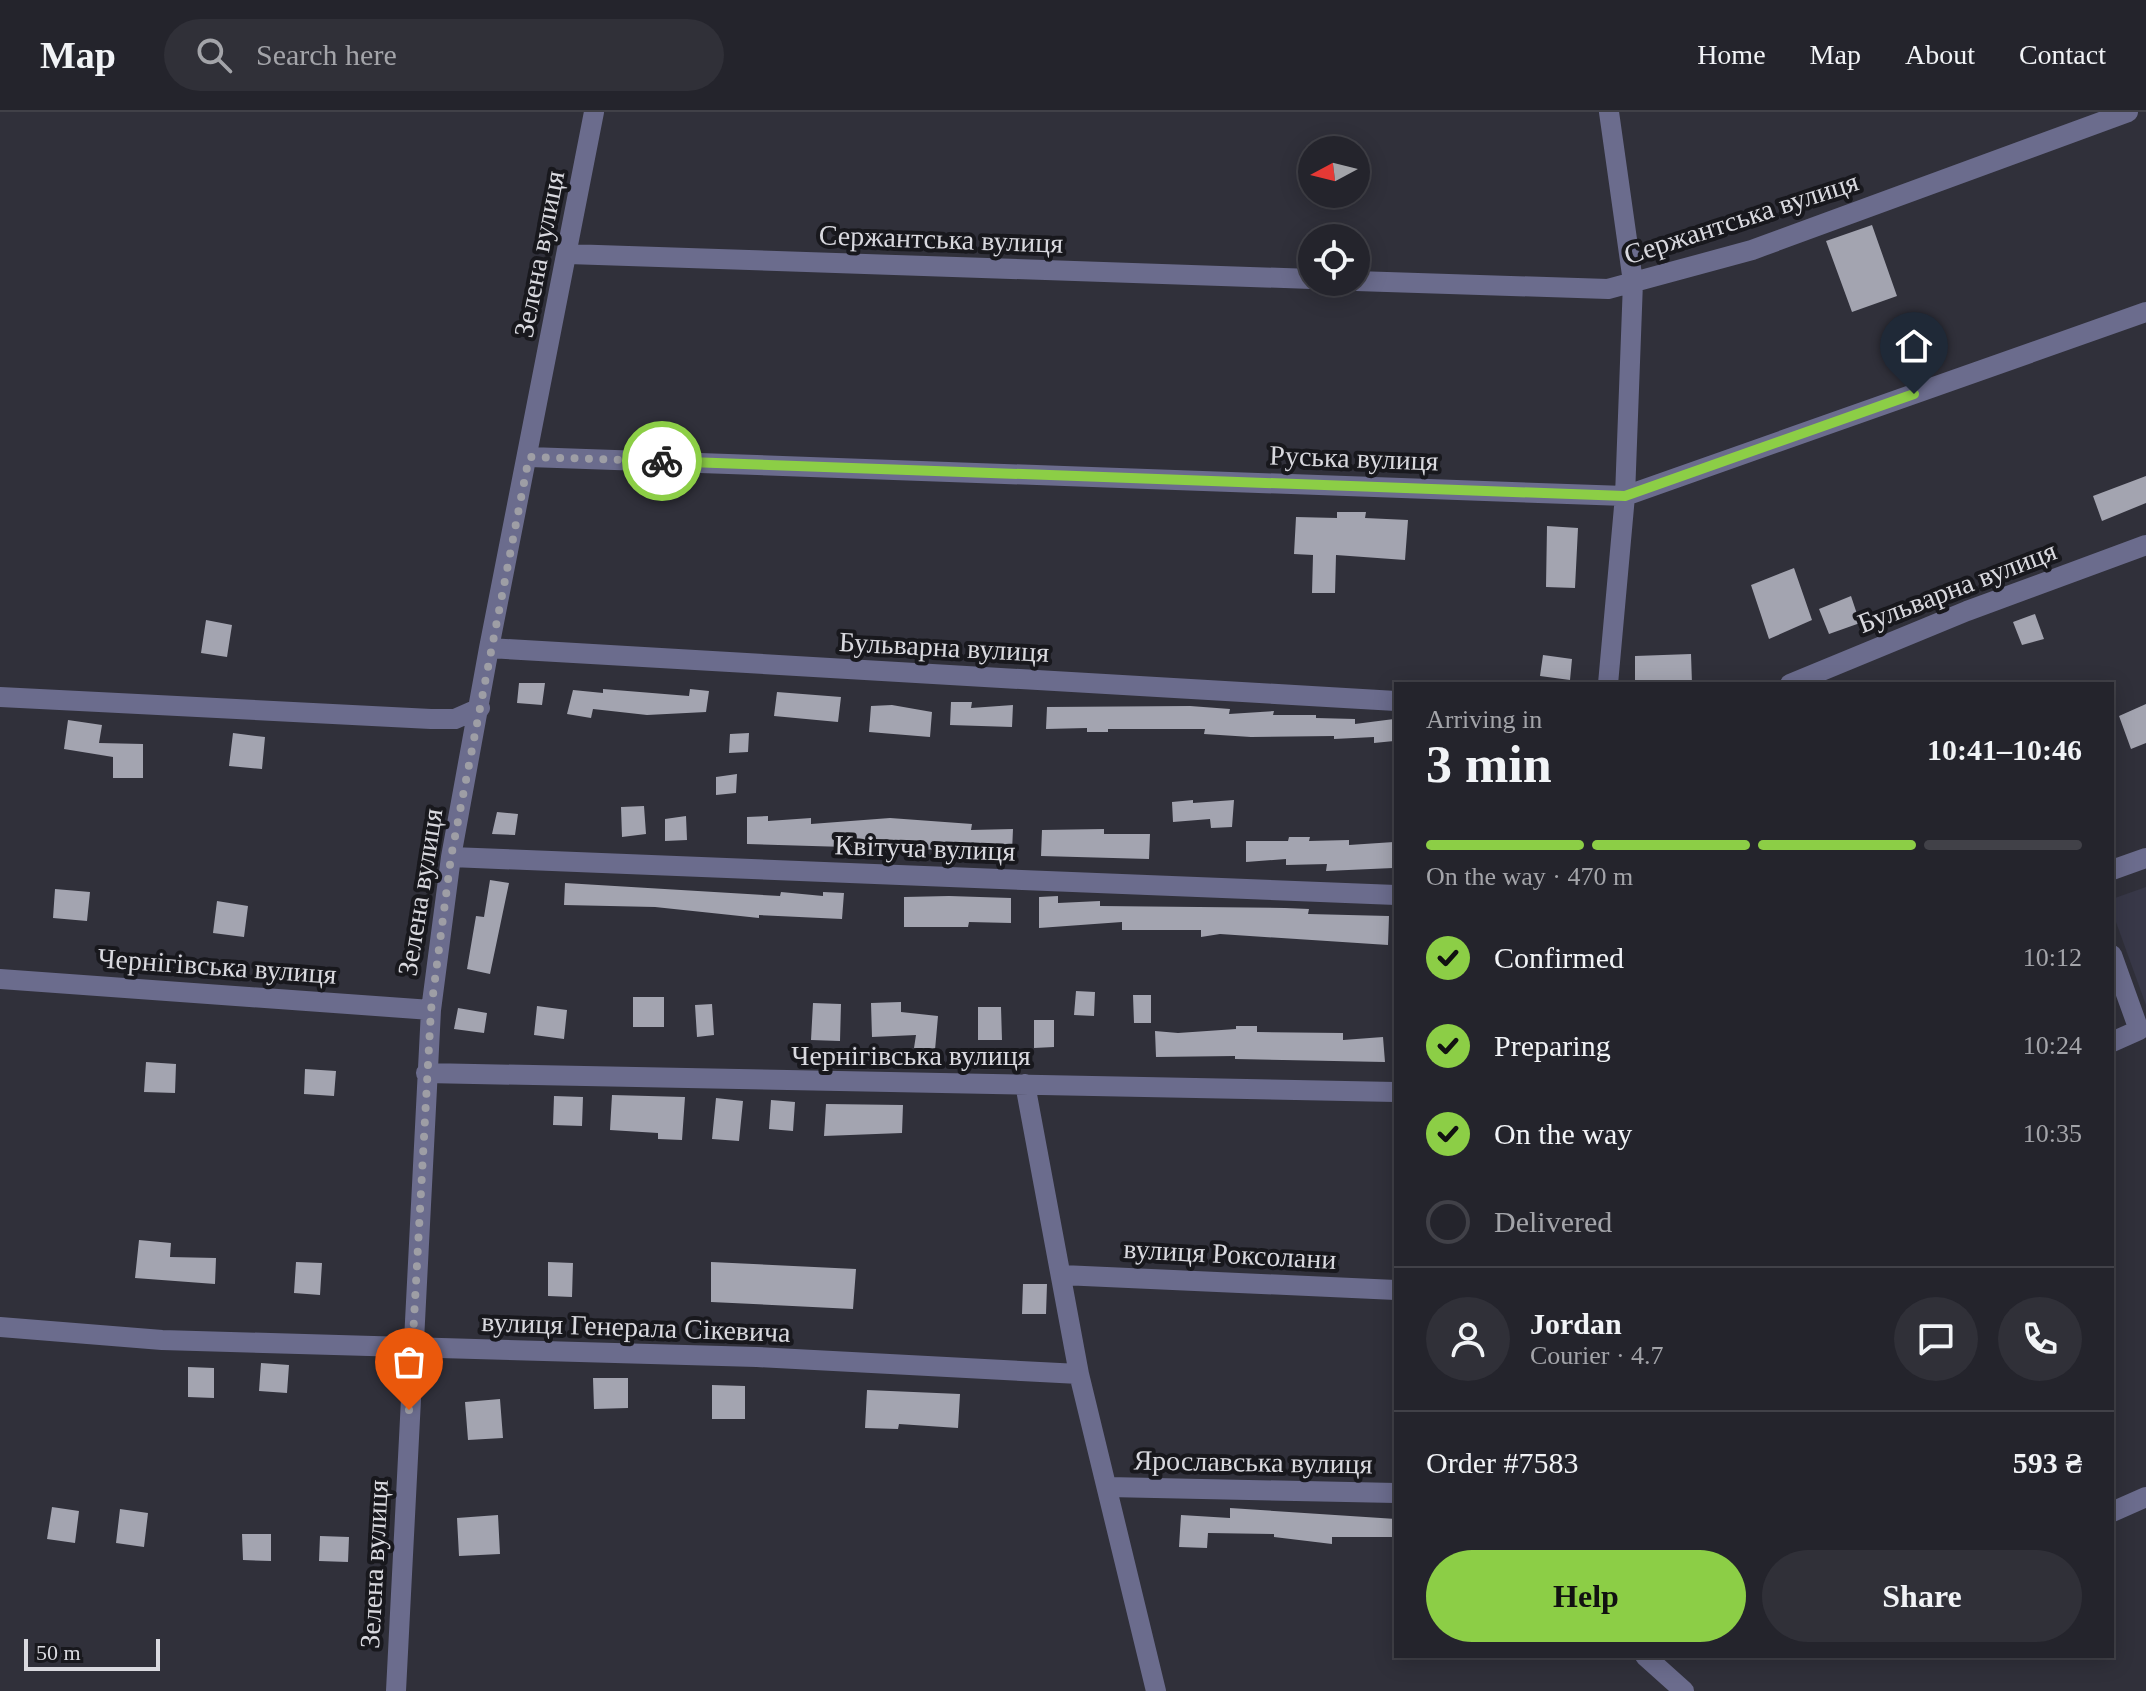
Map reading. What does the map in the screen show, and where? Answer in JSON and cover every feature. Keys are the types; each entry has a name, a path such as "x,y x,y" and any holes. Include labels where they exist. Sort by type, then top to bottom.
{"street":[{"name":"Зелена вулиця","path":"396,1691 431,1010 451,857 594,112"},
{"path":"1608,682 1625,496 1633,282 1609,112"},
{"name":"Сержантська вулиця","path":"1370,281 1608,289 1752,250 2128,112"},
{"name":"Сержантська вулиця","path":"568,254 1298,279"},
{"name":"Руська вулиця","path":"529,457 1625,496 2146,312"},
{"name":"Бульварна вулиця","path":"1795,682 1967,611 2146,545"},
{"name":"Бульварна вулиця","path":"489,648 1394,701"},
{"path":"0,697 431,719 455,719 480,708"},
{"name":"Квітуча вулиця","path":"451,857 1394,895"},
{"path":"2114,869 2146,858"},
{"path":"2114,961 2139,1030 2114,1041"},
{"name":"Чернігівська вулиця","path":"0,979 431,1010"},
{"name":"Чернігівська вулиця","path":"426,1073 686,1081 1394,1092"},
{"path":"1025,1084 1079,1374 1156,1691"},
{"name":"вулиця Роксолани","path":"1062,1275 1394,1290"},
{"name":"вулиця Генерала Сікевича","path":"0,1327 162,1340 757,1357 1079,1374"},
{"name":"Ярославська вулиця","path":"1108,1487 1394,1493"},
{"path":"2114,1511 2146,1497"},
{"path":"1647,1658 1684,1691"}],"shaded area":[{"path":"2146,887 2146,1005 2114,917 2114,898"}],"building":[{"path":"1872,225 1897,296 1852,312 1826,241"},
{"path":"2146,476 2146,503 2102,521 2093,496"},
{"path":"1337,512 1366,512 1365,518 1408,520 1405,560 1336,555 1335,593 1312,593 1313,555 1294,554 1296,517 1337,518"},
{"path":"1547,526 1578,528 1575,588 1546,587"},
{"path":"1794,568 1812,620 1769,639 1751,585"},
{"path":"1851,596 1860,623 1829,634 1819,609"},
{"path":"2035,614 2044,639 2022,645 2013,622"},
{"path":"206,620 232,625 227,657 201,653"},
{"path":"1691,654 1692,682 1635,682 1635,656"},
{"path":"1543,655 1572,659 1570,680 1540,676"},
{"path":"519,683 545,683 542,705 517,703"},
{"path":"603,689 689,696 690,689 709,691 706,712 647,715 593,709 591,718 567,714 573,690 603,693"},
{"path":"777,692 841,697 838,722 774,716"},
{"path":"951,702 972,702 971,708 1013,705 1012,727 950,725"},
{"path":"2146,704 2146,743 2131,749 2119,716"},
{"path":"892,705 932,712 930,737 869,732 871,706"},
{"path":"1190,706 1230,709 1229,714 1274,711 1273,715 1355,719 1355,724 1394,719 1394,741 1374,743 1374,737 1334,739 1334,736 1204,734 1205,729 1108,729 1108,732 1087,732 1087,728 1046,729 1047,707"},
{"path":"68,720 102,725 99,743 143,744 143,778 113,778 113,757 64,749"},
{"path":"233,733 265,737 262,769 229,766"},
{"path":"749,733 748,752 729,753 730,734"},
{"path":"737,774 736,793 716,795 716,777"},
{"path":"1193,800 1193,803 1234,800 1232,827 1211,828 1210,819 1173,822 1172,802"},
{"path":"644,806 646,834 622,837 621,807"},
{"path":"497,812 518,814 515,835 492,834"},
{"path":"686,816 687,840 665,841 665,819"},
{"path":"768,816 768,821 811,818 811,824 890,818 972,824 971,830 1013,829 1012,852 747,844 747,817"},
{"path":"1104,829 1104,834 1150,834 1149,859 1041,856 1042,830"},
{"path":"1289,837 1310,837 1309,841 1349,840 1349,845 1394,842 1393,868 1326,871 1327,864 1286,865 1286,859 1246,862 1246,841 1288,841"},
{"path":"490,880 509,883 490,974 467,969 476,916 484,917"},
{"path":"565,883 780,896 781,892 823,896 823,892 844,893 842,919 759,915 759,918 655,907 564,905"},
{"path":"55,889 90,892 87,921 53,918"},
{"path":"1058,896 1058,903 1100,901 1100,906 1285,908 1309,909 1308,914 1389,916 1388,945 1220,934 1201,937 1201,930 1122,930 1122,922 1039,928 1039,897"},
{"path":"904,897 1011,898 1011,923 969,922 968,927 904,927"},
{"path":"217,901 248,906 244,937 213,933"},
{"path":"1076,991 1095,992 1094,1016 1074,1015"},
{"path":"1133,995 1151,995 1151,1023 1134,1023"},
{"path":"633,997 664,997 664,1027 633,1027"},
{"path":"901,1002 901,1012 938,1016 935,1050 914,1048 916,1035 872,1037 871,1003"},
{"path":"813,1003 841,1004 840,1041 811,1040"},
{"path":"712,1004 714,1035 697,1037 695,1005"},
{"path":"537,1006 567,1010 564,1039 534,1035"},
{"path":"978,1007 1001,1007 1002,1040 978,1040"},
{"path":"458,1008 487,1013 484,1033 454,1029"},
{"path":"1034,1020 1054,1020 1054,1047 1034,1048"},
{"path":"1236,1026 1257,1026 1257,1032 1343,1033 1343,1040 1383,1037 1385,1062 1235,1059 1235,1056 1156,1057 1155,1031 1178,1033 1236,1029"},
{"path":"146,1062 176,1064 175,1093 144,1092"},
{"path":"305,1069 336,1071 334,1096 304,1094"},
{"path":"612,1095 685,1097 682,1140 658,1139 658,1133 610,1130"},
{"path":"554,1096 583,1097 582,1126 553,1125"},
{"path":"716,1098 743,1101 739,1141 712,1139"},
{"path":"771,1100 795,1102 793,1131 769,1129"},
{"path":"826,1104 903,1105 902,1133 824,1136"},
{"path":"139,1240 171,1243 170,1257 216,1258 215,1284 135,1278"},
{"path":"296,1262 322,1263 320,1295 294,1293"},
{"path":"548,1262 573,1263 572,1297 548,1296"},
{"path":"711,1262 856,1269 853,1309 711,1302"},
{"path":"1023,1284 1047,1284 1046,1314 1022,1314"},
{"path":"261,1363 289,1365 287,1393 259,1391"},
{"path":"188,1367 214,1368 214,1398 188,1397"},
{"path":"593,1378 628,1378 628,1408 594,1409"},
{"path":"712,1385 745,1386 745,1419 712,1419"},
{"path":"867,1390 960,1394 958,1428 899,1424 898,1429 865,1428"},
{"path":"500,1399 503,1438 468,1440 465,1402"},
{"path":"52,1507 79,1511 75,1543 47,1539"},
{"path":"1230,1508 1394,1519 1394,1537 1332,1537 1332,1544 1274,1537 1274,1534 1208,1533 1207,1548 1179,1547 1181,1515 1230,1518"},
{"path":"120,1509 148,1513 144,1547 116,1543"},
{"path":"498,1515 500,1554 459,1556 457,1518"},
{"path":"242,1534 271,1534 271,1561 243,1560"},
{"path":"320,1536 349,1537 348,1562 319,1561"}],"way so far":[{"path":"409,1410 431,1010 451,857 489,648 529,457 662,461"}],"route":[{"path":"662,461 1625,496 1914,394"}]}
